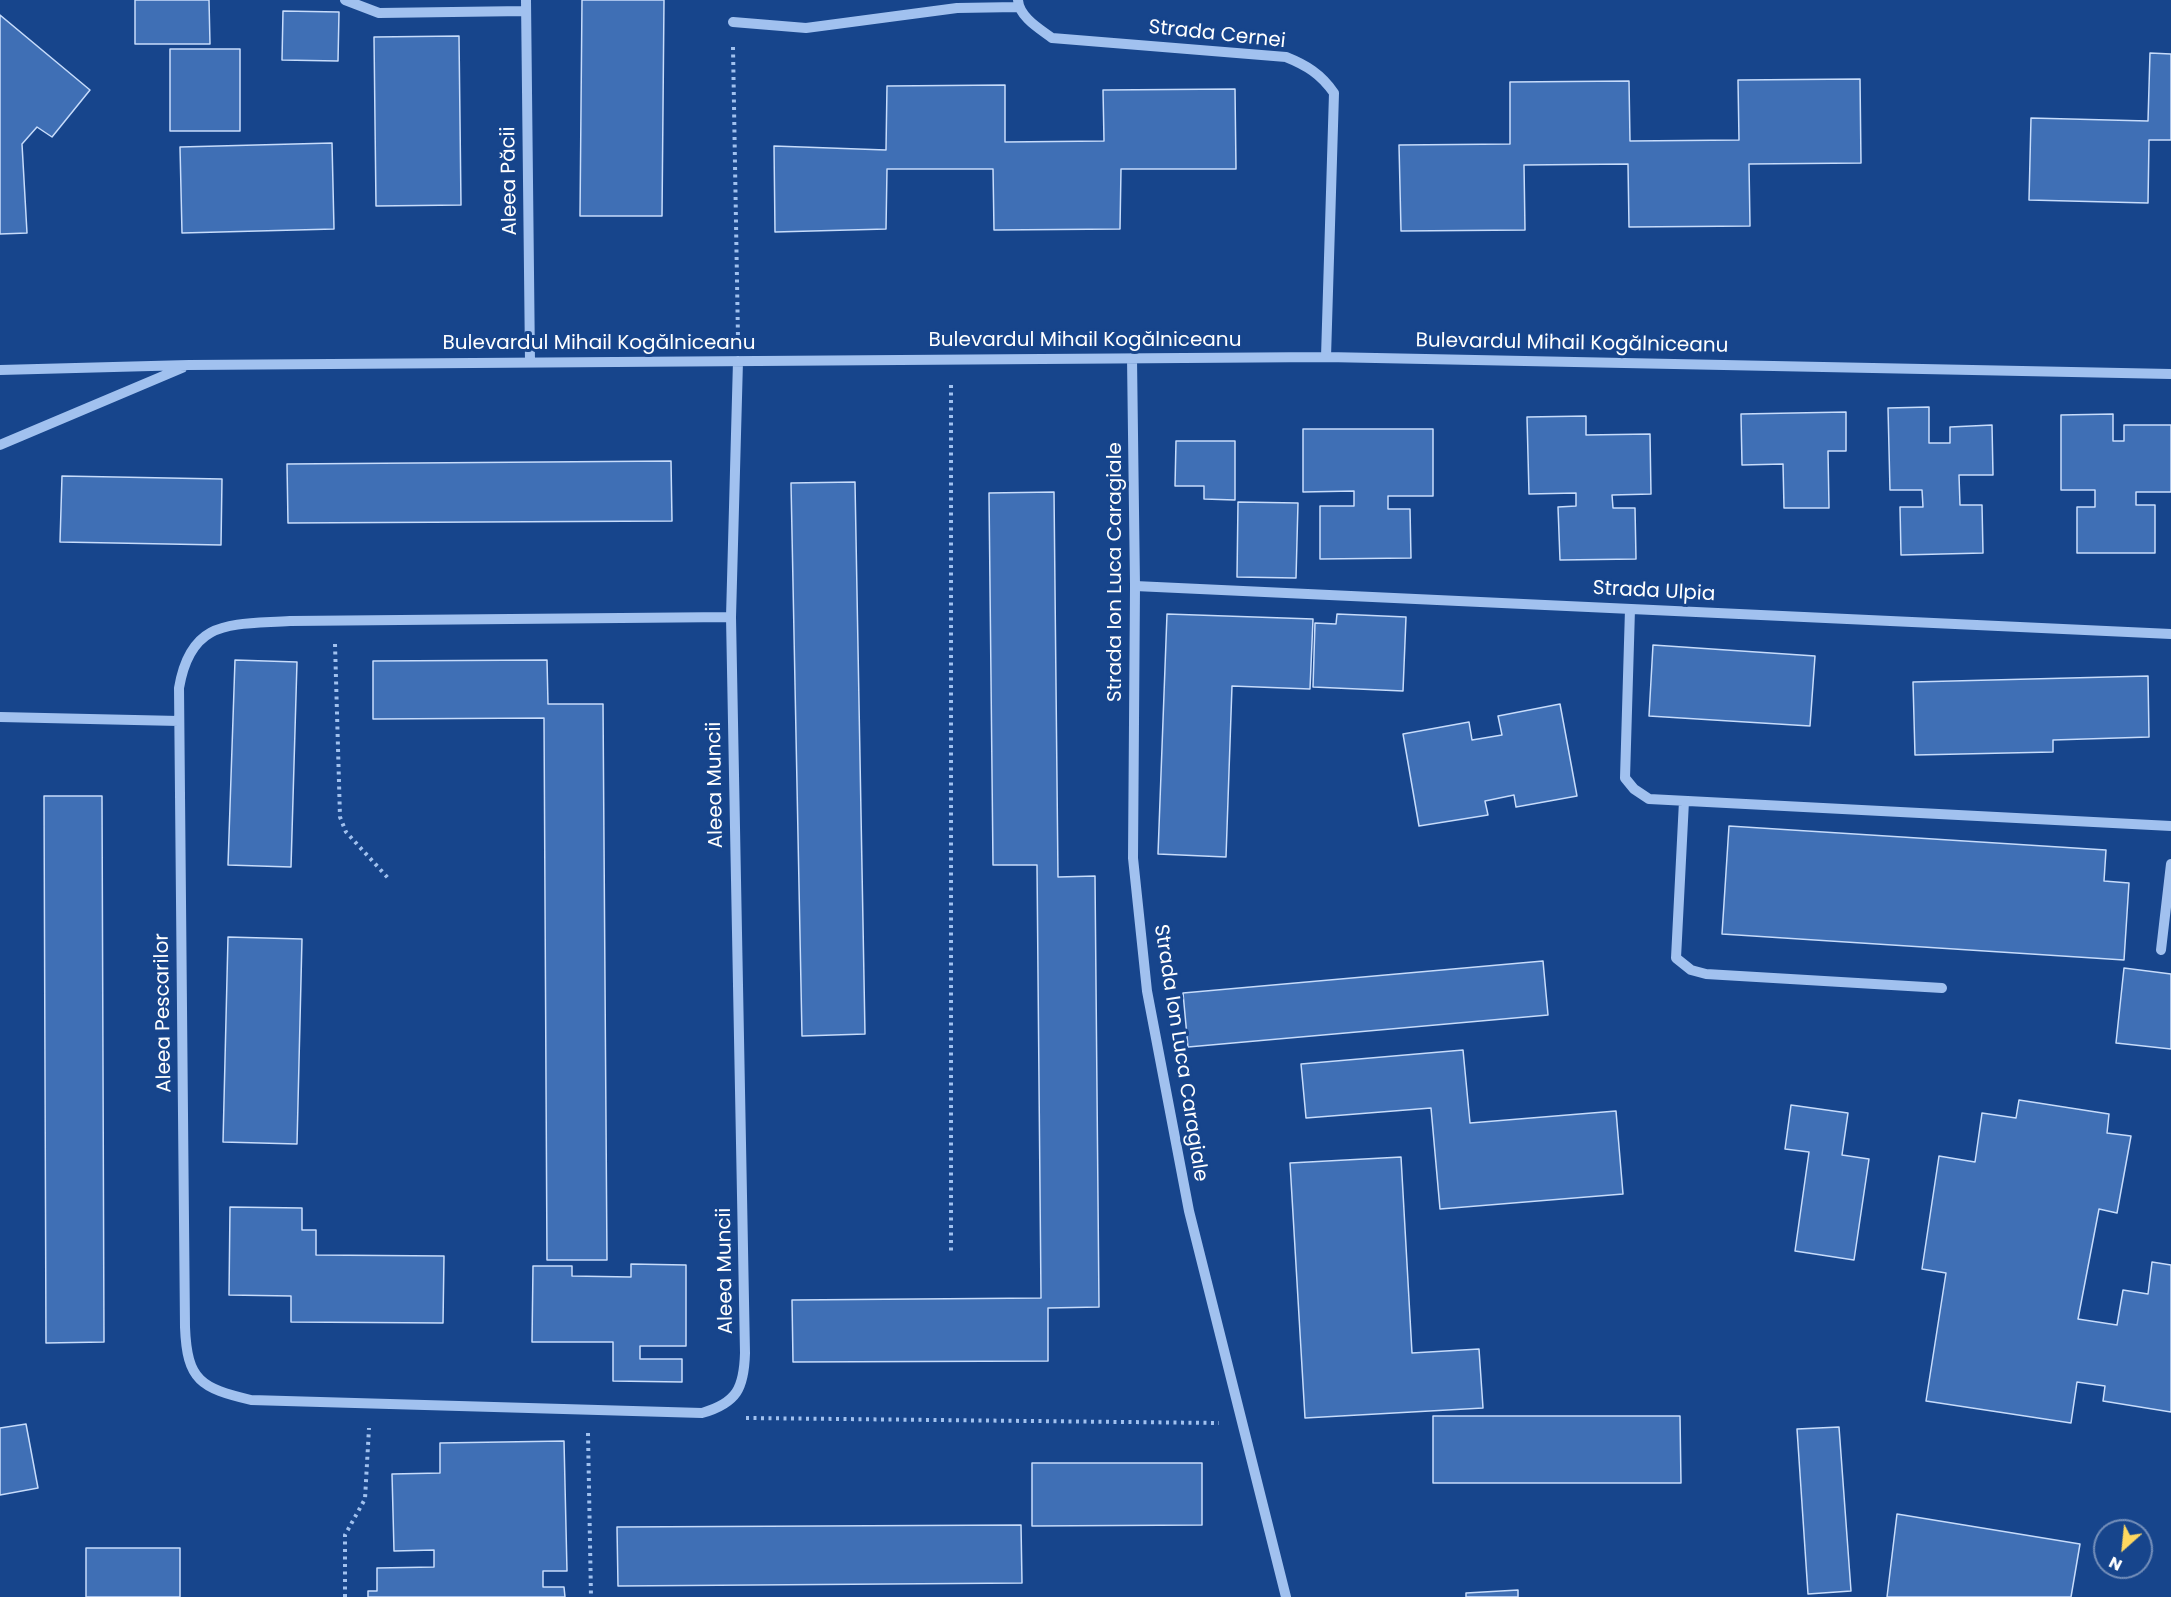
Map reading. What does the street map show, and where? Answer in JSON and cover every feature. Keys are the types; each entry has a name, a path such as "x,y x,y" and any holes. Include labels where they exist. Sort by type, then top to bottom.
{"street":[{"path":"345,0 379,13 526,6"},
{"path":"733,22 806,28 957,8 1018,3"},
{"name":"Strada Cernei","path":"1018,3 1032,23 1052,38 1286,57 1302,63 1325,80 1334,93 1326,357"},
{"name":"Aleea Păcii","path":"526,6 530,362"},
{"name":"Bulevardul Mihail Kogălniceanu","path":"0,370 189,364 1326,357 2171,374"},
{"name":"Strada Ion Luca Caragiale","path":"1132,358 1135,586 1133,858 1147,991 1189,1211 1286,1597"},
{"name":"Aleea Muncii","path":"721,1407 738,1393 744,1374 745,1353 731,617 738,361"},
{"path":"0,445 189,364"},
{"name":"Strada Ulpia","path":"1135,586 2171,634"},
{"path":"1630,609 1625,778 1634,789 1649,799 2171,826"},
{"path":"335,621 731,617"},
{"name":"Aleea Pescarilor","path":"335,621 235,625 207,632 183,666 178,688 186,1354 197,1377 215,1392 251,1400 370,1404"},
{"path":"0,717 179,721"},
{"path":"1684,801 1676,958 1691,970 1706,974 1942,988"},
{"path":"2161,950 2171,864"},
{"path":"370,1404 702,1413 721,1407"}],"path":[{"path":"733,22 738,361"},
{"path":"951,360 951,1253"},
{"path":"335,621 340,817 346,832 387,878"},
{"path":"345,1597 345,1535 365,1499 370,1404"},
{"path":"721,1407 746,1418 1243,1424"},
{"path":"587,1410 591,1597"}],"building":[{"path":"135,0 209,0 210,44 135,44"},
{"path":"582,0 664,0 662,216 580,216"},
{"path":"283,11 339,12 338,61 282,60"},
{"path":"0,15 90,90 52,137 37,127 22,144 27,233 0,234"},
{"path":"459,36 461,205 376,206 374,37"},
{"path":"170,49 240,49 240,131 170,131"},
{"path":"2150,53 2171,54 2171,140 2149,140 2148,203 2029,200 2031,118 2148,121"},
{"path":"1860,79 1861,163 1749,164 1750,226 1629,227 1628,164 1524,165 1525,230 1401,231 1399,145 1510,144 1510,82 1629,81 1630,141 1739,140 1738,80"},
{"path":"1005,85 1005,142 1104,141 1103,90 1235,89 1236,169 1121,169 1120,229 994,230 993,169 887,169 886,229 775,232 774,146 886,150 887,86"},
{"path":"332,143 334,229 182,233 180,147"},
{"path":"1929,407 1929,443 1950,443 1950,427 1992,425 1993,475 1959,475 1960,505 1982,505 1983,553 1901,555 1900,507 1923,507 1922,490 1890,490 1888,408"},
{"path":"1846,412 1846,451 1828,451 1829,508 1784,508 1783,464 1742,465 1741,414"},
{"path":"2113,414 2113,441 2124,441 2124,425 2171,425 2171,492 2136,492 2136,505 2155,505 2155,553 2077,553 2077,507 2095,507 2095,490 2061,490 2061,415"},
{"path":"1586,416 1586,435 1650,434 1651,494 1612,495 1613,508 1635,508 1636,559 1560,560 1558,507 1576,506 1576,493 1529,494 1527,417"},
{"path":"1303,429 1433,429 1433,496 1388,496 1388,509 1410,509 1411,558 1320,559 1320,506 1354,506 1354,491 1303,492"},
{"path":"1176,441 1235,441 1235,500 1204,499 1204,486 1175,486"},
{"path":"671,461 672,521 288,523 287,464"},
{"path":"62,476 222,479 221,545 60,542"},
{"path":"855,482 865,1034 802,1036 791,483"},
{"path":"1054,492 1058,877 1095,876 1099,1307 1048,1308 1048,1361 793,1362 792,1300 1041,1298 1037,865 993,865 989,493"},
{"path":"1238,502 1298,503 1296,578 1237,577"},
{"path":"1167,614 1313,619 1310,689 1232,686 1226,857 1158,854"},
{"path":"1337,614 1406,617 1403,691 1313,687 1315,623 1336,624"},
{"path":"1653,645 1815,656 1810,726 1649,716"},
{"path":"235,660 297,662 291,867 228,865"},
{"path":"547,660 548,704 603,704 607,1260 547,1260 544,718 373,719 373,661"},
{"path":"2148,676 2149,737 2053,740 2053,752 1915,755 1913,682"},
{"path":"1560,704 1577,796 1516,807 1514,795 1485,801 1488,815 1419,826 1403,734 1469,722 1472,740 1502,735 1498,716"},
{"path":"44,796 102,796 104,1342 46,1343"},
{"path":"1729,826 2106,850 2104,881 2129,883 2124,960 1722,934"},
{"path":"228,937 302,939 297,1144 223,1142"},
{"path":"1543,961 1548,1015 1188,1047 1183,993"},
{"path":"2124,968 2171,974 2171,1049 2116,1043"},
{"path":"1463,1050 1470,1123 1616,1111 1623,1194 1440,1209 1431,1108 1306,1118 1301,1064"},
{"path":"2019,1100 2109,1114 2107,1133 2131,1136 2117,1213 2099,1209 2078,1319 2117,1325 2123,1290 2148,1294 2152,1262 2171,1265 2171,1412 2103,1401 2105,1386 2077,1382 2071,1423 1926,1401 1946,1273 1922,1269 1939,1156 1975,1162 1982,1113 2016,1118"},
{"path":"1791,1105 1848,1113 1842,1155 1869,1159 1854,1260 1795,1251 1809,1152 1785,1149"},
{"path":"1401,1157 1412,1353 1479,1349 1483,1408 1305,1418 1290,1163"},
{"path":"230,1207 302,1208 302,1230 316,1230 316,1255 444,1256 443,1323 291,1322 291,1296 229,1295"},
{"path":"631,1264 686,1265 686,1346 640,1346 640,1359 682,1359 682,1382 613,1381 613,1342 532,1342 533,1266 572,1266 572,1276 631,1277"},
{"path":"1433,1416 1680,1416 1681,1483 1433,1483"},
{"path":"26,1424 38,1488 0,1495 0,1428"},
{"path":"1839,1427 1851,1591 1808,1594 1797,1429"},
{"path":"564,1441 567,1571 543,1571 543,1587 564,1587 565,1597 368,1597 368,1591 377,1591 377,1568 434,1567 434,1550 394,1551 392,1474 440,1473 440,1443"},
{"path":"1032,1463 1202,1463 1202,1525 1032,1526"},
{"path":"1897,1514 2080,1544 2071,1597 1887,1597"},
{"path":"1021,1525 1022,1583 618,1586 617,1527"},
{"path":"86,1548 180,1548 180,1597 86,1597"},
{"path":"1518,1590 1518,1597 1466,1597 1466,1593"}]}
